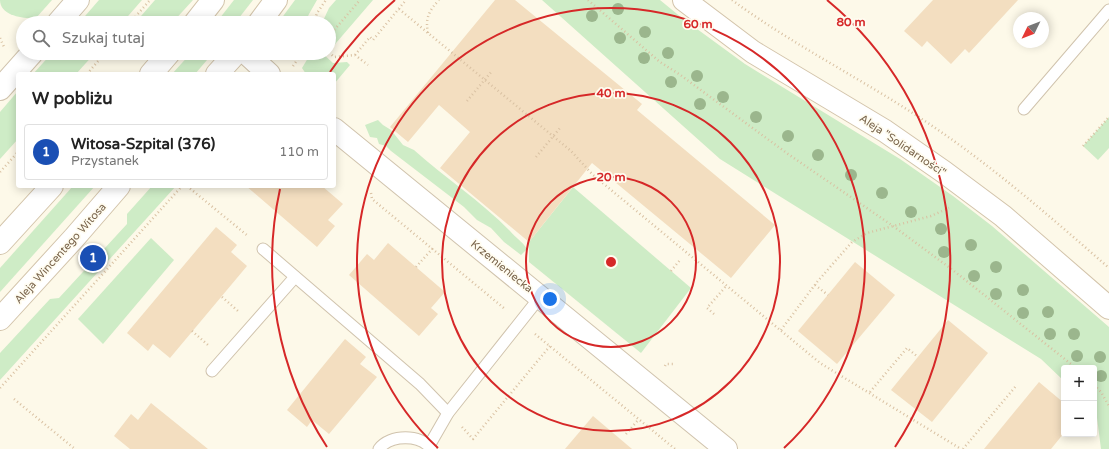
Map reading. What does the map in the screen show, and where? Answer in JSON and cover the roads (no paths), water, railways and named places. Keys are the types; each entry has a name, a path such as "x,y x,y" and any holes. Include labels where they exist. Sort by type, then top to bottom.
{"street":[{"path":"64,16 78,0"},
{"path":"200,16 213,0"},
{"path":"264,16 276,0"},
{"name":"Aleja \"Solidarności\"","path":"684,0 754,52 885,131 968,190 1002,216 1109,308"},
{"path":"0,89 26,60"},
{"path":"153,72 163,60"},
{"path":"219,72 230,60"},
{"path":"254,60 268,72"},
{"name":"Krzemieniecka","path":"336,131 726,449"},
{"path":"0,243 50,188"},
{"name":"Aleja Wincentego Witosa","path":"0,319 117,188"}],"lane":[{"path":"1024,109 1109,10"},
{"path":"263,249 420,384 448,413"},
{"path":"212,371 296,277"},
{"path":"379,449 381,446 396,438 415,438 430,447 448,413 540,297"}],"place":[{"name":"Witosa-Szpital (376)","path":"93,258"}]}
